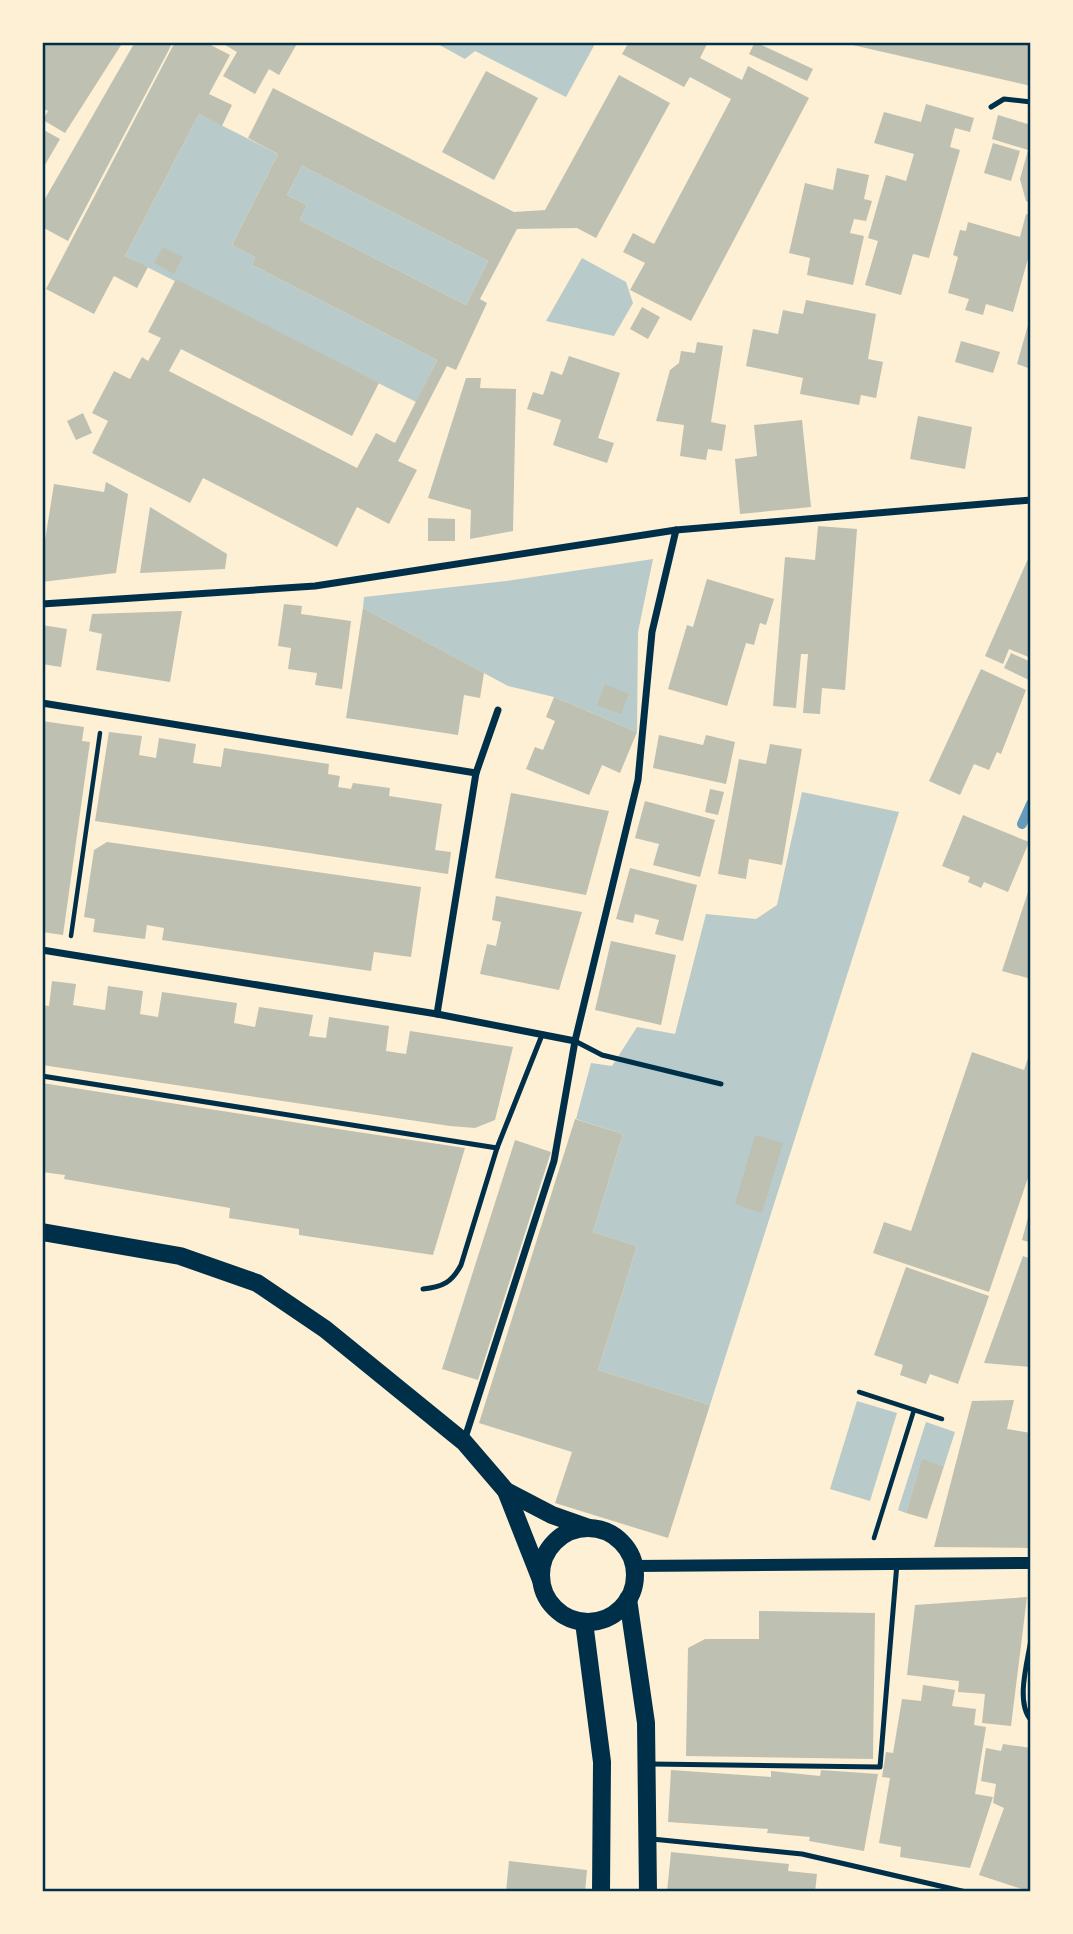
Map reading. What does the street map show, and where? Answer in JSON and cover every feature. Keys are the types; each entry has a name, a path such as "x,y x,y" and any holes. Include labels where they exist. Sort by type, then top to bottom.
{"main road":[{"path":"42,1232 180,1256 257,1283 326,1329 464,1442 506,1491 545,1596 555,1609 568,1618 584,1622 609,1616 628,1599"},
{"path":"506,1491 552,1515 601,1530 622,1544 634,1566 635,1577 628,1599 646,1723 648,1892"},
{"path":"541,1580 541,1564 558,1538 589,1528"},
{"path":"584,1622 602,1762 601,1892"}],"street":[{"path":"42,604 315,586 676,530 1031,500"},
{"path":"464,1442 554,1161 575,1041 638,780 652,632 676,530"},
{"path":"42,703 476,773"},
{"path":"437,1014 476,773 498,710"},
{"path":"42,950 437,1014 575,1041"},
{"path":"634,1566 1031,1563"}],"lane":[{"path":"991,107 1004,99 1031,102"},
{"path":"423,1289 439,1287 453,1278 461,1265 497,1148 542,1035"},
{"path":"575,1041 602,1055 721,1084"},
{"path":"42,1076 497,1148"},
{"path":"648,1764 880,1768 897,1563"},
{"path":"1031,1639 1023,1700 1026,1715 1031,1720"},
{"path":"649,1839 802,1854 966,1892"}],"path":[{"path":"68,954 103,713"},
{"path":"859,1392 942,1419"},
{"path":"874,1538 914,1410"}],"shaded area":[{"path":"434,42 596,42 566,97 475,51 465,59"},
{"path":"199,114 278,154 232,245 255,257 252,265 437,360 416,402 125,256"},
{"path":"302,166 488,261 466,305 300,220 307,205 287,195"},
{"path":"582,258 626,282 633,303 614,336 546,321"},
{"path":"653,559 638,632 637,732 554,697 508,686 363,608 364,597 506,581"},
{"path":"802,792 899,812 710,1405 598,1370 637,1246 593,1232 623,1134 576,1119 591,1063 612,1066 637,1027 675,1034 706,914 756,919 777,905"},
{"path":"857,1401 897,1413 870,1501 830,1489"},
{"path":"926,1422 955,1432 944,1466 922,1460 906,1513 898,1510"}],"building":[{"path":"42,42 123,42 65,133 43,120 48,111 42,108"},
{"path":"135,42 173,42 68,241 42,227 42,204"},
{"path":"175,42 205,42 230,55 209,94 232,105 222,126 199,114 125,256 148,267 137,288 114,276 94,314 46,289"},
{"path":"220,42 298,42 279,75 269,69 255,94 223,76 237,52"},
{"path":"629,42 708,42 700,58 742,80 748,66 809,98 691,321 630,290 645,263 623,252 633,233 654,244 731,99 690,77 684,87 622,54"},
{"path":"755,42 813,69 807,81 749,54"},
{"path":"844,42 1031,42 1031,86 844,43"},
{"path":"486,71 538,98 494,180 442,152"},
{"path":"619,75 670,103 596,238 577,228 517,229 480,299 487,303 456,370 447,366 398,461 417,470 389,524 357,507 337,547 203,478 190,503 92,453 108,421 92,413 114,371 130,379 142,357 148,361 161,338 148,332 176,279 379,383 352,436 181,349 169,371 357,468 376,433 395,443 437,360 252,265 255,257 232,245 278,154 248,138 273,88 514,212 545,210","holes":["302,166 488,261 466,305 300,220 307,205 287,195"]},
{"path":"926,104 974,118 970,132 955,128 950,147 960,150 929,258 913,254 901,295 865,285 878,241 868,238 886,175 906,181 914,154 874,143 884,112 921,122"},
{"path":"998,115 1031,125 1031,203 1026,201 1020,179 1028,150 992,139"},
{"path":"42,129 60,139 42,170"},
{"path":"993,143 1020,151 1011,181 984,173"},
{"path":"837,168 869,175 864,199 872,201 866,221 854,219 850,233 864,236 853,285 807,275 810,258 789,253 805,183 833,190"},
{"path":"1026,214 1031,215 1031,248 1013,312 986,304 983,315 965,310 969,299 948,293 958,257 953,255 960,230 966,231 968,222 1020,237"},
{"path":"163,247 183,257 174,274 154,263"},
{"path":"806,300 876,314 868,359 883,362 876,398 861,395 859,405 800,394 803,378 746,366 753,329 778,334 783,310 803,314"},
{"path":"642,307 660,317 648,339 630,329"},
{"path":"1031,318 1031,369 1017,364"},
{"path":"961,341 1000,352 993,373 955,362"},
{"path":"697,342 723,346 711,422 726,425 722,451 708,449 706,460 680,456 684,425 656,421 670,370 679,363 681,351 695,353"},
{"path":"569,356 620,373 598,438 614,443 607,463 553,445 561,420 527,409 533,392 543,395 551,371 562,375"},
{"path":"466,378 481,378 480,388 516,389 513,531 470,539 471,510 428,498"},
{"path":"83,413 92,433 76,440 67,421"},
{"path":"918,416 972,427 965,469 910,459"},
{"path":"802,420 811,507 740,514 735,459 757,456 754,425"},
{"path":"106,482 128,494 116,573 42,582 42,559 54,484 104,492"},
{"path":"150,507 227,554 225,569 140,573"},
{"path":"428,518 455,519 455,541 428,541"},
{"path":"818,526 857,529 845,690 822,688 820,714 803,713 808,654 801,654 796,708 773,706 785,557 815,560"},
{"path":"1031,552 1031,658 1009,649 1003,664 985,656"},
{"path":"707,579 774,599 766,625 760,623 754,645 746,643 727,706 668,689 687,625 693,627"},
{"path":"284,604 302,606 301,614 351,621 342,689 315,685 317,673 288,669 291,648 278,646"},
{"path":"363,608 484,673 480,698 464,695 458,735 346,718"},
{"path":"182,611 170,682 96,670 102,634 89,631 92,614"},
{"path":"42,625 67,629 61,667 42,664"},
{"path":"1011,653 1031,662 1031,681 1004,668"},
{"path":"981,669 1026,690 1001,754 997,752 989,770 974,764 960,795 929,781"},
{"path":"605,684 629,694 621,714 597,705"},
{"path":"554,697 637,732 620,773 602,765 589,795 526,769 535,747 543,750 555,721 546,717"},
{"path":"42,721 84,727 82,741 90,742 63,935 42,932"},
{"path":"109,732 142,736 139,755 156,758 159,738 196,744 193,763 221,767 224,748 329,764 328,774 340,776 338,787 351,789 353,783 390,788 389,796 442,804 435,850 451,852 448,874 95,821"},
{"path":"659,735 703,745 706,735 735,742 726,784 653,768"},
{"path":"770,744 802,749 782,865 749,859 746,879 718,874 739,759 766,764"},
{"path":"710,789 724,792 718,815 705,812"},
{"path":"511,793 609,811 586,895 495,878"},
{"path":"645,801 715,820 700,877 653,865 659,844 635,838"},
{"path":"963,815 1029,842 1008,892 984,882 981,888 968,882 970,877 942,866"},
{"path":"107,842 421,887 411,957 374,952 371,971 162,940 164,928 147,925 145,939 93,932 95,919 84,917 94,850"},
{"path":"630,868 697,885 683,941 655,934 659,920 635,914 633,923 616,919"},
{"path":"1031,883 1031,979 1002,971"},
{"path":"496,896 582,912 559,990 480,974 487,944 496,946 501,922 492,920"},
{"path":"611,941 676,955 661,1025 595,1010"},
{"path":"52,981 76,984 73,1005 105,1010 108,986 143,991 140,1014 158,1017 162,992 237,1003 234,1023 255,1027 259,1007 313,1015 309,1036 326,1038 329,1017 389,1026 386,1051 406,1054 410,1031 513,1047 495,1120 475,1128 450,1126 42,1065 42,1005 49,1006"},
{"path":"1031,1049 1031,1169 989,1292 873,1253 884,1222 911,1231 972,1052 1024,1070"},
{"path":"42,1083 465,1148 433,1255 299,1235 299,1229 229,1218 230,1208 64,1179 65,1175 42,1172"},
{"path":"575,1119 623,1134 593,1232 637,1246 598,1370 710,1405 668,1538 555,1503 572,1452 479,1423"},
{"path":"755,1135 783,1143 762,1213 735,1204"},
{"path":"515,1140 551,1152 478,1380 442,1369"},
{"path":"1031,1210 1031,1243 1022,1240"},
{"path":"1023,1256 1031,1259 1031,1367 984,1363"},
{"path":"906,1267 989,1296 958,1384 930,1374 926,1384 900,1375 903,1365 874,1355"},
{"path":"1014,1400 1007,1429 1031,1433 1031,1548 934,1547 972,1401"},
{"path":"922,1459 944,1466 927,1519 906,1513"},
{"path":"1027,1597 1011,1726 982,1723 985,1694 958,1692 959,1681 907,1675 915,1605"},
{"path":"759,1611 875,1613 873,1759 686,1756 688,1648 705,1639 759,1639"},
{"path":"923,1685 955,1690 952,1706 976,1709 974,1725 986,1727 975,1794 993,1797 970,1868 900,1857 901,1847 879,1843 890,1778 882,1777 886,1752 893,1753 902,1699 921,1701"},
{"path":"1003,1744 1031,1748 1031,1892 979,1875 1004,1808 993,1803 996,1784 981,1781 986,1748 1001,1751"},
{"path":"671,1770 771,1777 771,1771 820,1776 821,1770 878,1774 864,1851 809,1841 810,1837 767,1833 768,1829 668,1822"},
{"path":"671,1852 789,1864 788,1871 817,1874 815,1892 667,1892"},
{"path":"509,1861 587,1870 585,1892 506,1892"}],"waterway":[{"path":"1022,824 1031,804"}]}
